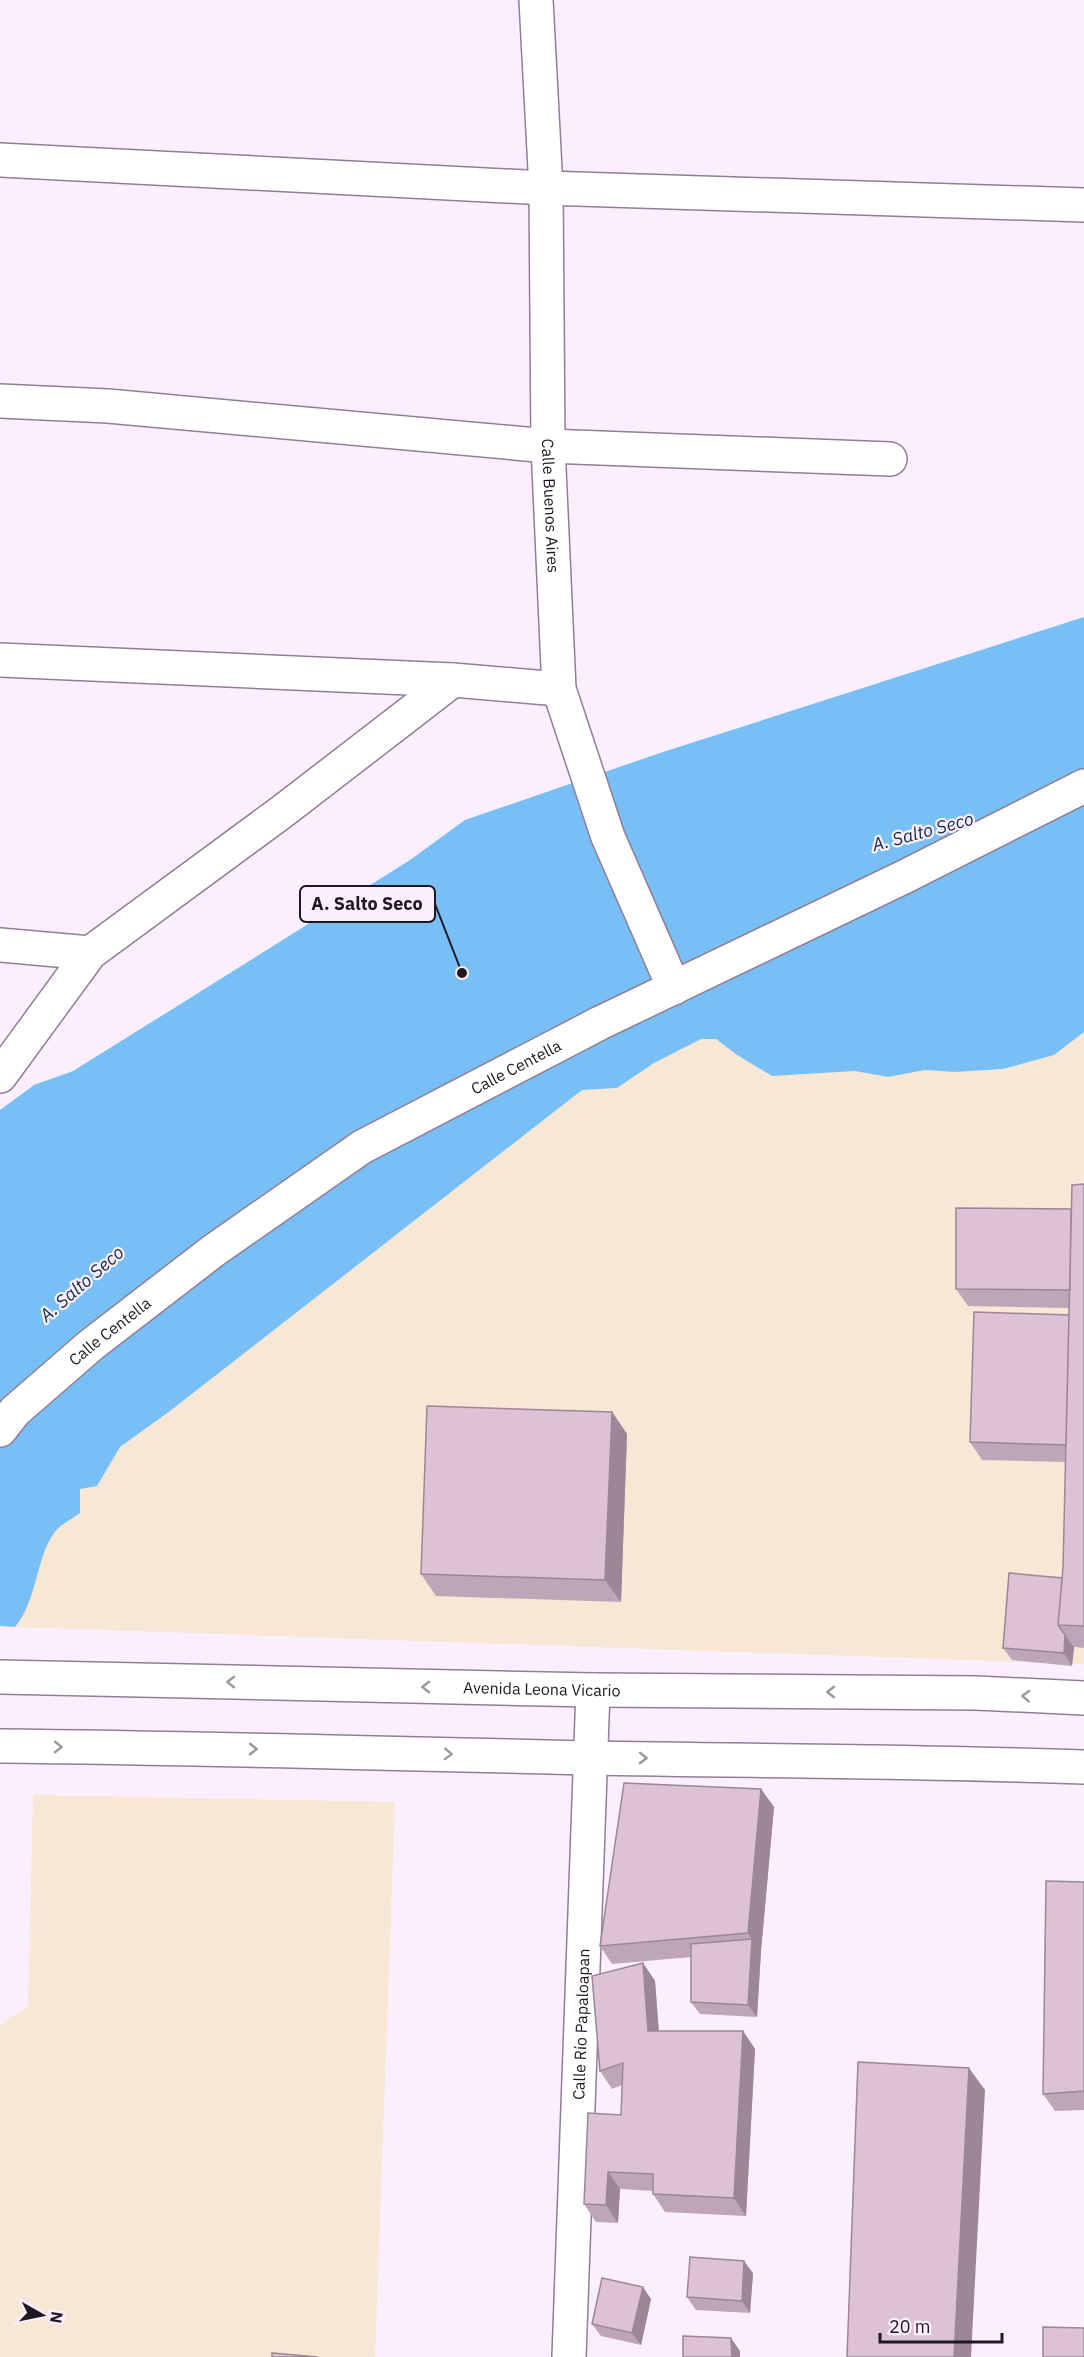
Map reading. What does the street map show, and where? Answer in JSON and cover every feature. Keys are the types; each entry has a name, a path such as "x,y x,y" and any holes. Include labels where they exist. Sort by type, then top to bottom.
{"street":[{"name":"Calle Buenos Aires","path":"536,0 546,188 548,446 559,689 608,837 674,988"},
{"path":"0,160 546,188 1084,206"},
{"path":"0,401 108,406 548,446 890,459"},
{"path":"0,660 453,680 559,689"},
{"path":"0,1076 90,953 284,811 453,680"},
{"name":"Calle Centella","path":"0,1430 15,1411 100,1338 213,1251 362,1147 600,1023 904,877 1084,786"},
{"path":"0,945 90,953"},
{"name":"Avenida Leona Vicario","path":"0,1677 593,1690 976,1693 1084,1698"},
{"name":"Calle Río Papaloapan","path":"569,2357 593,1690"},
{"path":"0,1746 268,1749 590,1758 963,1762 1084,1767"}],"shaded area":[{"path":"1084,1032 1084,1664 15,1627 22,1619 40,1561 55,1531 80,1513 80,1489 97,1486 120,1447 170,1411 582,1090 617,1088 654,1063 701,1039 716,1039 772,1076 855,1071 888,1077 925,1070 955,1072 1003,1069 1054,1055"},
{"path":"33,1795 395,1802 375,2357 0,2357 0,2025 28,2006"}],"water":[{"path":"1084,617 1084,1032 1054,1055 1003,1069 955,1072 925,1070 888,1077 855,1071 772,1076 716,1039 701,1039 654,1063 617,1088 582,1090 170,1411 120,1447 97,1486 80,1489 80,1513 54,1533 43,1556 22,1617 15,1627 0,1626 0,1110 34,1085 73,1071 187,1000 410,860 465,820 660,753"}],"building":[{"path":"1084,1184 1084,1626 1058,1625 1063,1568 1072,1185"},
{"path":"956,1208 1071,1209 1070,1290 956,1289"},
{"path":"974,1312 1069,1315 1066,1445 970,1442"},
{"path":"427,1406 612,1412 605,1580 421,1574"},
{"path":"1009,1573 1062,1578 1058,1625 1065,1635 1064,1653 1003,1648"},
{"path":"624,1783 761,1789 748,1933 600,1946"},
{"path":"1046,1881 1084,1882 1084,2091 1043,2094"},
{"path":"752,1939 748,2005 691,2002 691,1944"},
{"path":"643,1963 648,2031 743,2031 734,2198 653,2194 653,2174 608,2172 606,2205 584,2204 588,2113 621,2115 623,2063 600,2071 592,1976"},
{"path":"858,2062 969,2068 954,2357 847,2357"},
{"path":"690,2257 744,2261 742,2301 687,2297"},
{"path":"602,2278 643,2287 632,2333 592,2324"},
{"path":"1043,2327 1084,2328 1084,2357 1043,2357"},
{"path":"683,2336 731,2338 732,2357 683,2357"},
{"path":"272,2353 318,2357 272,2357"}],"place":[{"name":"A. Salto Seco","path":"462,973"}]}
